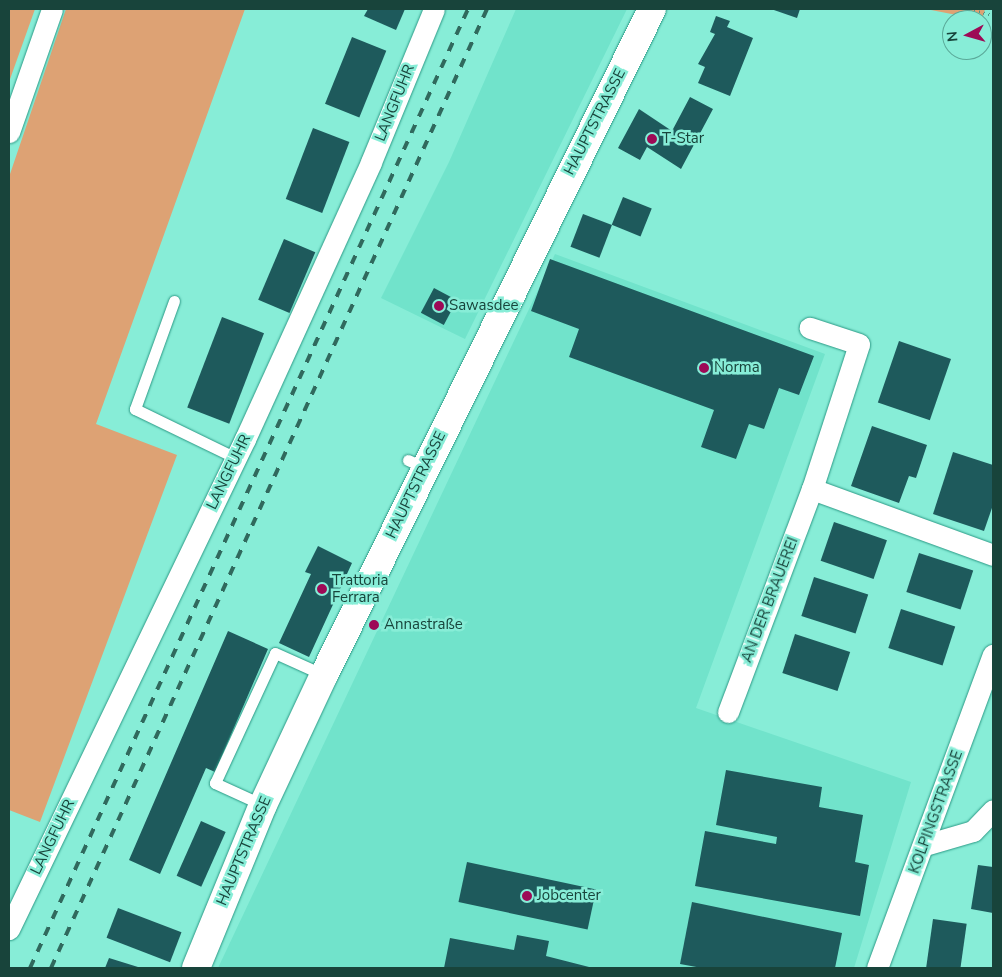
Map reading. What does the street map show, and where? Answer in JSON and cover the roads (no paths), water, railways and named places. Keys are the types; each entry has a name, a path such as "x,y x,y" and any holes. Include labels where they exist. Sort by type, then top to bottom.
{"main road":[{"name":"HAUPTSTRASSE","path":"196,968 263,805 324,674 417,464 652,9"}],"street":[{"path":"9,132 52,9"},
{"name":"LANGFUHR","path":"9,929 236,458 371,162 434,9"},
{"name":"AN DER BRAUEREI","path":"728,712 812,489 859,344 810,328"},
{"path":"812,489 993,554"},
{"name":"KOLPINGSTRASSE","path":"877,968 925,845 993,655"},
{"path":"925,845 974,831 993,810"}],"lane":[{"path":"174,302 135,409 236,458"},
{"path":"263,805 215,783 275,653 324,674"}],"railway":[{"path":"30,968 468,9"},
{"path":"51,968 487,9"}],"place":[{"name":"T-Star","path":"652,139"},
{"name":"Sawasdee","path":"439,306"},
{"name":"Norma","path":"704,368"},
{"name":"Trattoria Ferrara","path":"322,589"},
{"name":"Annastraße","path":"374,625"},
{"name":"Jobcenter","path":"527,896"}]}
